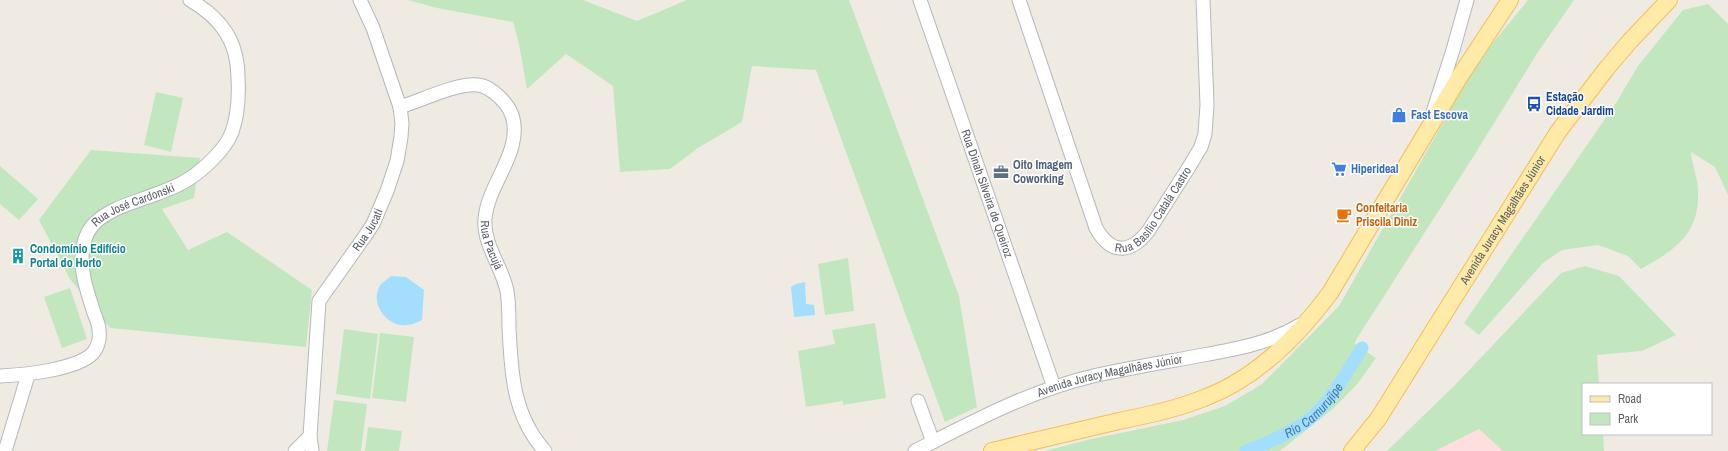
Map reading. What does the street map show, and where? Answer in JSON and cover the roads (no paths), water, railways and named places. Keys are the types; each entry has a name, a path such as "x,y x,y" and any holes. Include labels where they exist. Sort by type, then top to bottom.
{"main road":[{"name":"Avenida Juracy Magalhães Júnior","path":"992,451 1173,409 1205,398 1232,385 1254,370 1276,352 1310,319 1340,277 1460,76 1510,0"},
{"name":"Avenida Juracy Magalhães Júnior","path":"1352,451 1378,419 1558,132 1607,68 1669,0"}],"street":[{"name":"Rua José Cardonski","path":"0,376 28,375 71,364 93,353 99,343 98,325 84,284 82,269 82,252 85,238 92,226 105,216 123,206 175,187 195,175 223,146 231,133 239,98 237,58 222,27 212,14 190,0"},
{"name":"Rua Jucati","path":"312,451 310,436 319,301 365,236 379,211 399,151 402,123 400,107 373,28 360,0"},
{"name":"Rua Dinah Silveira de Queiroz","path":"920,0 1054,387"},
{"name":"Rua Basílio Catalá Castro","path":"1019,0 1096,228 1102,240 1111,246 1123,248 1134,246 1149,230 1201,147 1205,134 1207,106 1204,0"},
{"path":"1425,136 1451,57 1467,0"},
{"name":"Rua Pacujá","path":"400,107 456,88 468,85 479,85 489,89 504,101 511,110 515,134 512,147 488,205 485,218 485,232 489,246 504,279 507,292 512,369 516,399 524,420 535,440 545,451"},
{"name":"Avenida Juracy Magalhães Júnior","path":"915,451 1019,400 1054,387 1093,376 1258,344 1289,332 1310,319"},
{"path":"5,451 28,375"},
{"path":"918,402 933,442"},
{"path":"295,451 310,436"}],"water":[{"path":"391,276 406,277 424,290 422,320 407,325 400,325 387,318 382,312 378,306 378,291 381,284"},
{"path":"805,282 806,304 814,305 815,315 794,317 791,287"}],"waterway":[{"name":"Rio Camurujipe","path":"1246,451 1295,429 1312,417 1336,389 1362,348"}],"place":[{"name":"Estação Cidade Jardim","path":"1534,104"},
{"name":"Fast Escova","path":"1399,115"},
{"name":"Hiperideal","path":"1339,169"},
{"name":"Oito Imagem Coworking","path":"1001,172"},
{"name":"Confeitaria Priscila Diniz","path":"1344,215"},
{"name":"Condomínio Edifício Portal do Horto","path":"18,256"}]}
